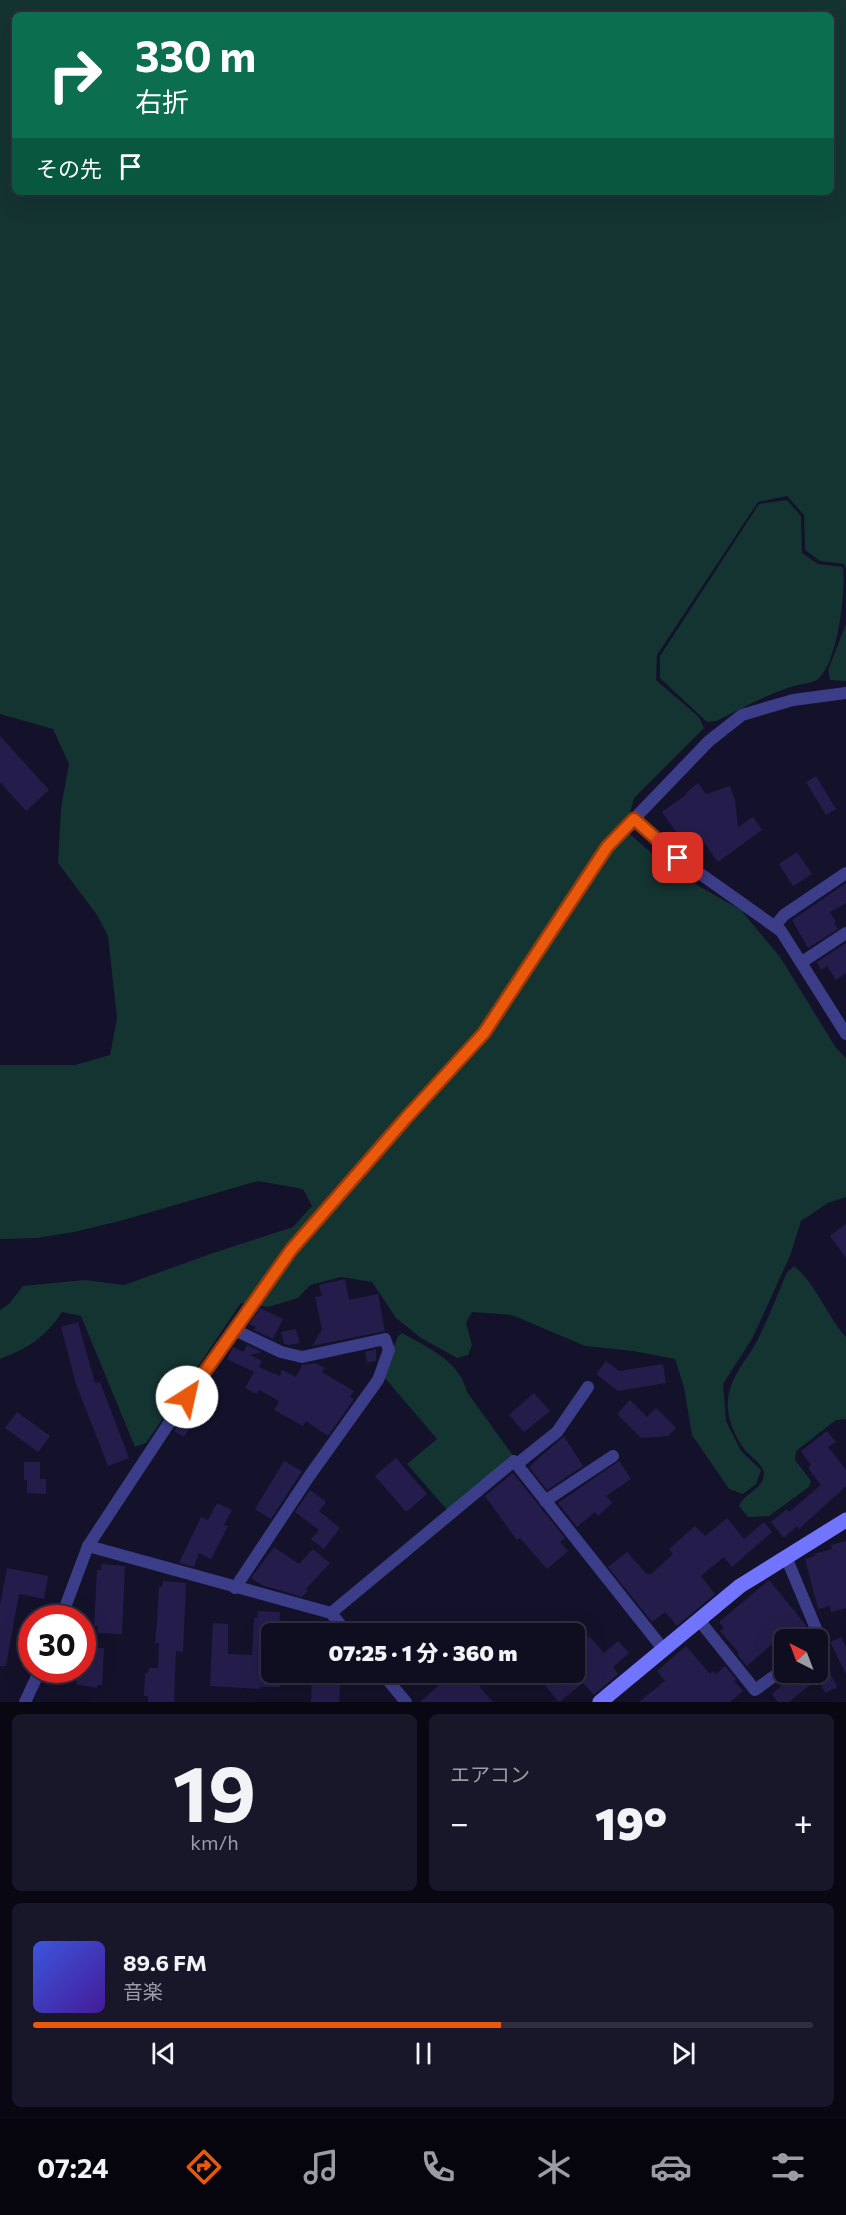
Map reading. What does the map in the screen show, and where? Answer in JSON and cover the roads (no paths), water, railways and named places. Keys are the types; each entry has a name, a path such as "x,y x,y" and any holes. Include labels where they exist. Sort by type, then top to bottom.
{"street":[{"path":"65,1605 88,1546 175,1414 291,1250 484,1033 607,847 709,741 742,715 793,700 846,693"},
{"path":"634,819 678,858 781,931 846,1034"},
{"path":"775,926 784,915 846,873"},
{"path":"802,962 846,933"},
{"path":"235,1330 281,1352 302,1357 385,1339 389,1350 378,1380 310,1475 235,1588"},
{"path":"516,1464 557,1432 588,1387"},
{"path":"545,1501 613,1456"},
{"path":"331,1613 514,1461 664,1650"},
{"path":"600,1702 741,1586 846,1520"},
{"path":"829,1532 846,1532"},
{"path":"88,1546 331,1613 339,1623"},
{"path":"786,1557 816,1629"},
{"path":"699,1620 755,1690 774,1676"},
{"path":"26,1702 34,1683"},
{"path":"390,1683 406,1702"}]}
